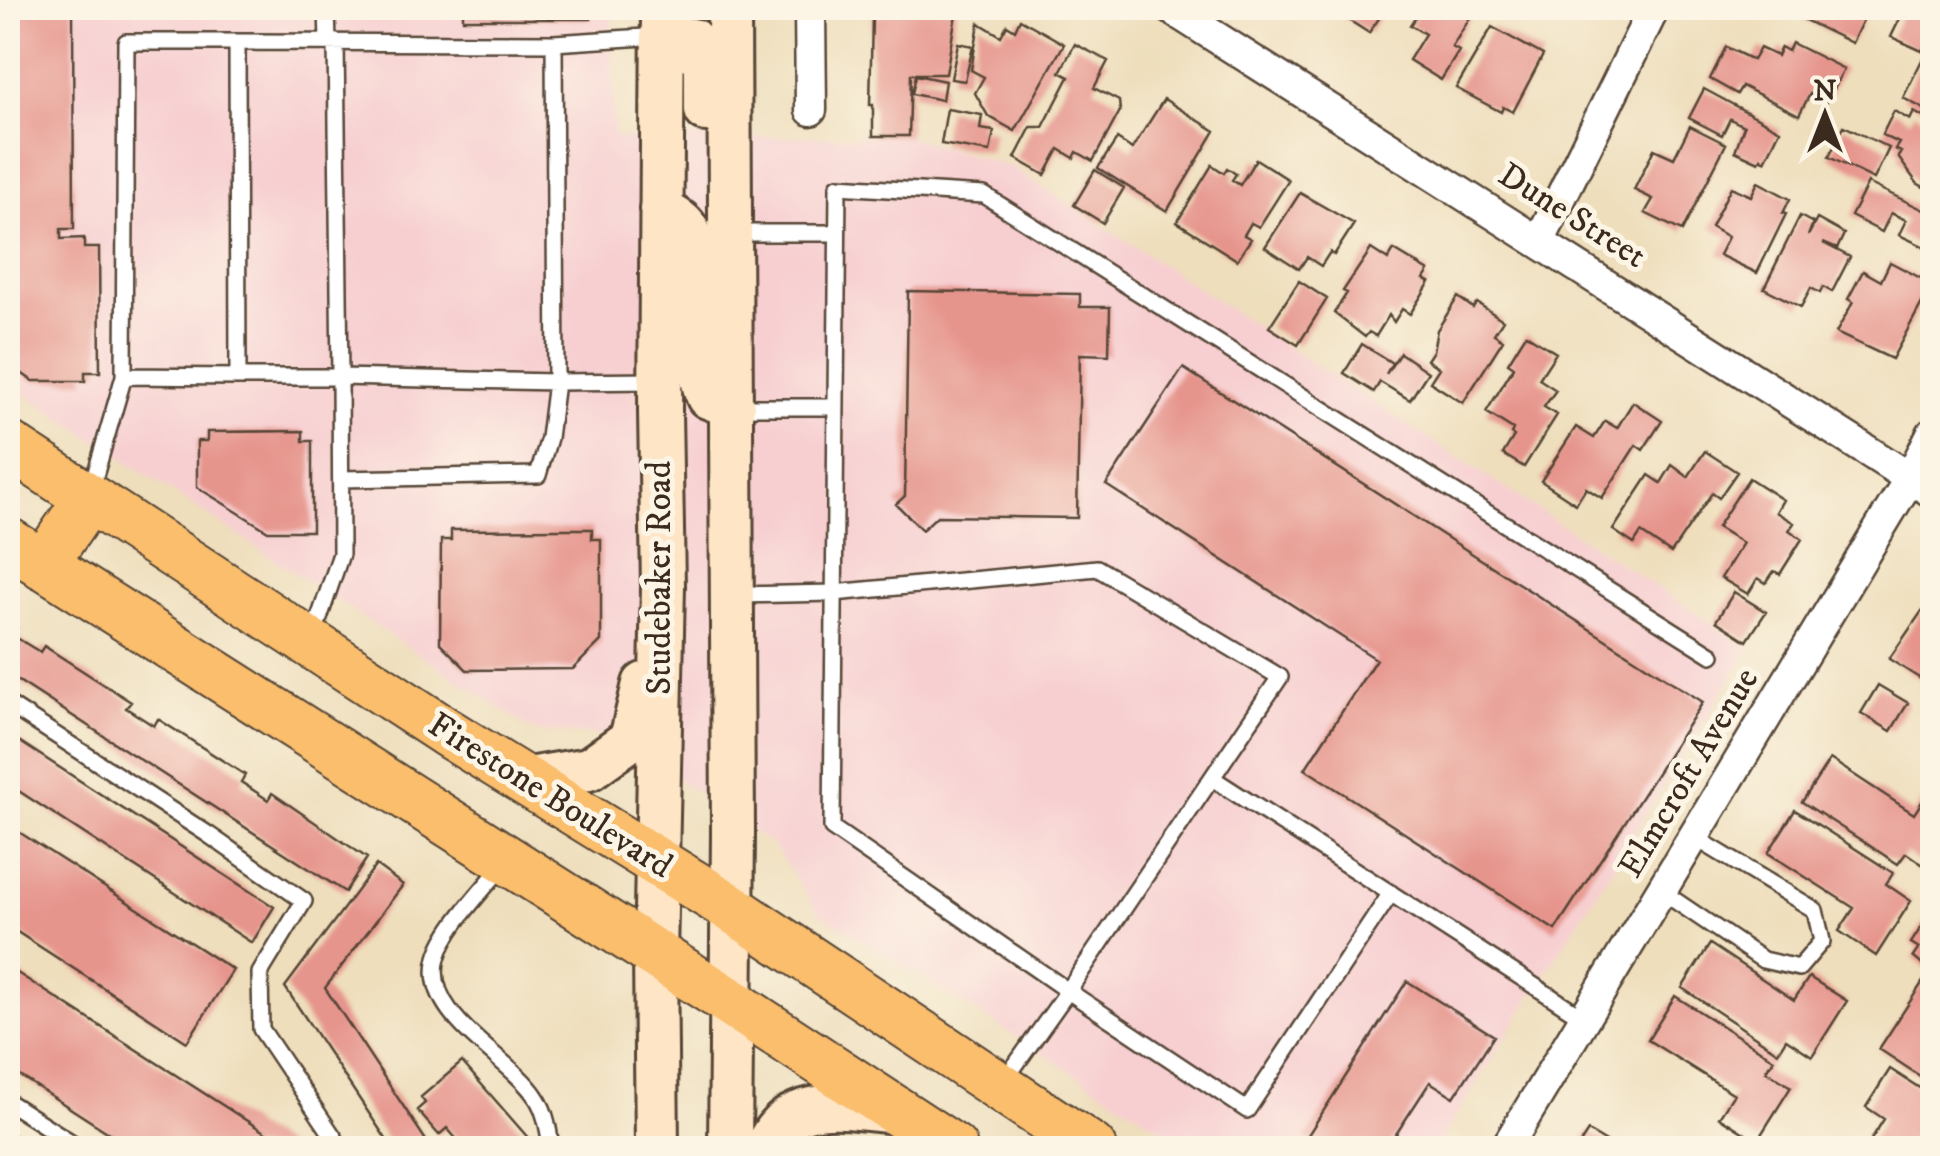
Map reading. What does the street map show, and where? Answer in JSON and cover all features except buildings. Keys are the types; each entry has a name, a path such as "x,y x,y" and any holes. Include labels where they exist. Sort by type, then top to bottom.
{"main road":[{"name":"Studebaker Road","path":"730,8 730,1148"},
{"name":"Studebaker Road","path":"657,1148 655,863 664,586 663,21"},
{"path":"663,21 692,40 706,65 706,186 710,204 732,233"},
{"path":"661,210 686,226 697,254 699,378 708,397 733,406"},
{"name":"Firestone Boulevard","path":"8,445 522,780 733,909 1092,1148"},
{"path":"89,498 25,553 954,1148"},
{"path":"522,780 589,769 631,739 643,695 646,603 664,586"},
{"path":"766,1148 773,1130 792,1114 823,1107 898,1112"}],"street":[{"path":"810,8 811,110"},
{"name":"Dune Street","path":"1170,8 1922,485"},
{"path":"1540,240 1654,8"},
{"name":"Elmcroft Avenue","path":"1506,1148 1694,836 1922,485 1932,434"}],"lane":[{"path":"311,643 340,554 332,42 327,8"},
{"path":"89,498 124,376 126,42 554,44 663,21"},
{"path":"237,42 238,378"},
{"path":"340,479 538,475 549,438 556,382 554,44"},
{"path":"1391,893 1247,1110 832,828 838,186 984,194 1712,655"},
{"path":"732,233 837,233"},
{"path":"124,376 661,380"},
{"path":"733,406 836,406"},
{"path":"733,596 834,593 1097,568 1280,677 1000,1087"},
{"path":"8,704 304,901 260,973 261,1029 341,1148"},
{"path":"1212,778 1584,1018"},
{"path":"1662,890 1763,960 1800,968 1822,941 1816,910 1694,836"},
{"path":"506,861 456,924 437,957 434,981 442,1002 478,1040 519,1074 538,1100 550,1148"},
{"path":"8,1102 80,1148"}],"shaded area":[{"path":"8,8 612,8 614,138 905,136 1012,167 1750,648 1436,1148 1193,1148 819,913 773,845 614,735 536,732 8,383"}]}
